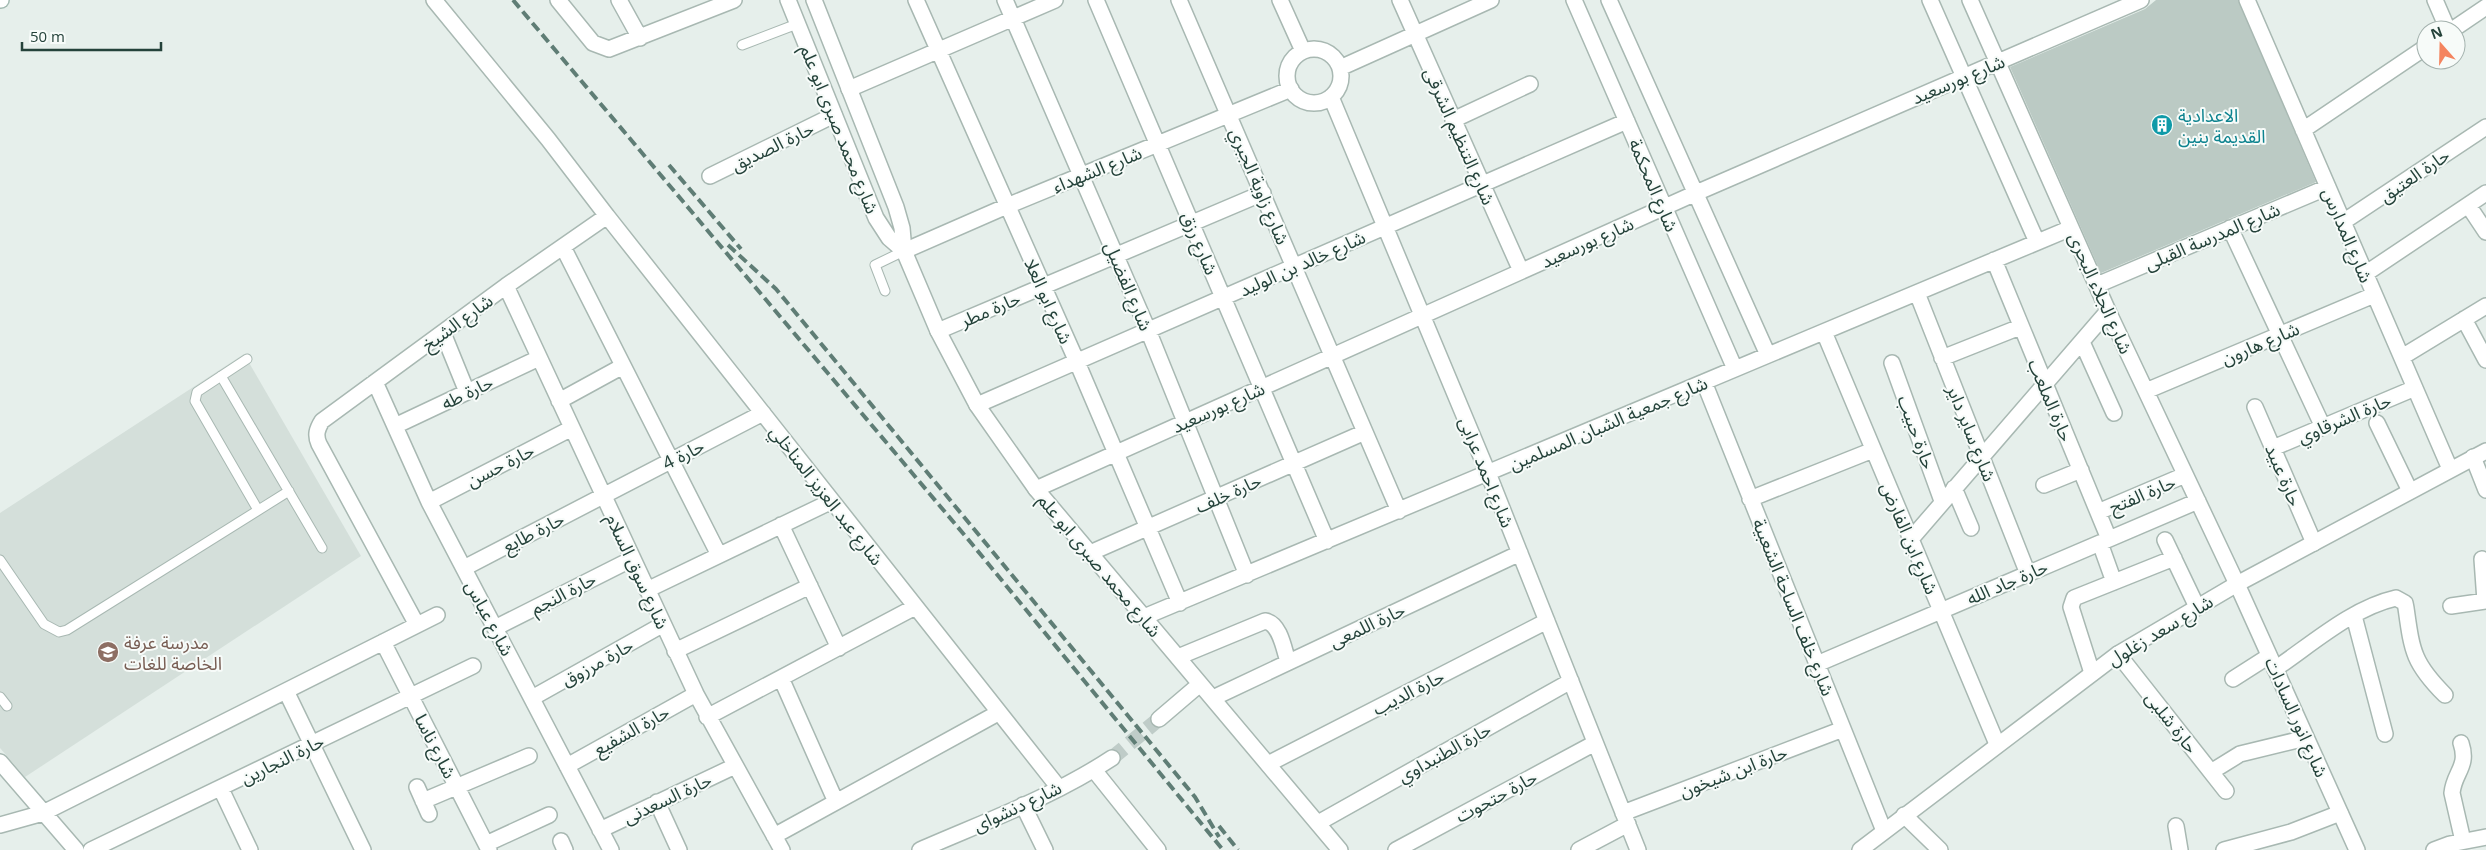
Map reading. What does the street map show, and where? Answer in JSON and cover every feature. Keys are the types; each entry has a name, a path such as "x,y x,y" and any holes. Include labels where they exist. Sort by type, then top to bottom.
{"street":[{"name":"شارع عبد العزيز المناخلي","path":"434,0 548,139 998,713 1059,788"},
{"path":"558,0 598,47 614,48 640,38 697,7 734,0"},
{"path":"619,0 640,38"},
{"name":"شارع محمد صبرى ابو علم","path":"788,0 876,218 889,238 904,251"},
{"name":"شارع محمد صبرى ابو علم","path":"814,0 896,207 902,228 904,251 938,331 977,405 1036,489 1340,850"},
{"name":"شارع ابو العلا","path":"916,0 1077,362 1180,603"},
{"name":"شارع الفضيل","path":"1005,0 1148,330 1248,575"},
{"path":"849,89 1055,0"},
{"name":"شارع رزق","path":"1096,0 1327,541"},
{"name":"شارع زاوية الجبري","path":"1180,0 1399,511"},
{"path":"1280,0 1303,52"},
{"name":"شارع التنظيم الشرقى","path":"1400,0 1521,271"},
{"path":"1340,68 1491,0"},
{"name":"شارع المحكمة","path":"1574,0 1735,369"},
{"path":"1609,0 1768,355"},
{"path":"1930,0 2037,242"},
{"name":"شارع الجلاء البحرى","path":"1970,0 2108,311 2237,584"},
{"name":"شارع المدارس","path":"2246,0 2450,470"},
{"path":"2435,0 2445,20"},
{"name":"شارع بورسعيد","path":"1036,489 1696,193 2137,1"},
{"path":"2466,20 2486,7"},
{"path":"797,24 820,14"},
{"path":"1312,49 1329,54 1340,68 1340,84 1331,97 1317,103 1295,96 1287,81 1290,64 1303,52 1312,49"},
{"path":"2303,130 2416,54"},
{"path":"1453,120 1530,84"},
{"name":"شارع الشهداء","path":"904,251 1081,175 1291,89"},
{"name":"شارع احمد عرابى","path":"1331,97 1488,473 1638,850"},
{"name":"حارة الصديق","path":"710,176 834,116"},
{"name":"شارع خالد بن الوليد","path":"977,405 1627,122"},
{"name":"حارة العتيق","path":"2343,222 2486,127"},
{"name":"شارع المدرسة القبلى","path":"2097,285 2328,187"},
{"name":"حارة مطر","path":"938,331 1262,193"},
{"path":"2365,274 2486,193"},
{"path":"2468,205 2486,232"},
{"name":"شارع الشيخ","path":"417,625 319,444 317,432 322,421 506,286 607,216"},
{"name":"شارع جمعية الشبان المسلمين","path":"1144,616 1248,575 2071,228"},
{"path":"2230,228 2323,427"},
{"path":"563,247 719,556"},
{"name":"حارة الملعب","path":"1994,260 2020,327 2098,512 2114,582"},
{"name":"شارع سوق السلام","path":"506,286 662,625 707,717 782,850"},
{"name":"شارع ساير داير","path":"1917,293 2028,574"},
{"name":"شارع هارون","path":"2146,391 2374,295"},
{"path":"2402,357 2486,306"},
{"path":"1911,539 2108,311"},
{"path":"2464,319 2486,360"},
{"path":"1942,358 2020,327"},
{"name":"شارع ابن الفارض","path":"1824,332 1997,744"},
{"path":"443,333 467,392"},
{"path":"2082,342 2114,413"},
{"name":"حارة طه","path":"395,426 539,358"},
{"name":"حارة حبيب","path":"1892,363 1942,501"},
{"path":"559,401 623,366"},
{"name":"شارع عباس","path":"374,382 429,502 611,850"},
{"name":"شارع خلف الساحة الشعبية","path":"1704,382 1884,831"},
{"name":"حارة الشرقاوي","path":"2273,448 2415,388"},
{"name":"حارة عبيد","path":"2255,407 2314,543"},
{"name":"حارة 4","path":"603,496 762,413"},
{"path":"2376,423 2410,491"},
{"name":"حارة حسن","path":"429,502 572,428"},
{"name":"حارة خلف","path":"1090,553 1365,432"},
{"path":"1750,499 1873,450"},
{"path":"2479,454 2486,490"},
{"name":"شارع سعد زغلول","path":"1860,850 1997,744 2118,654 2237,584 2479,454"},
{"path":"2044,485 2080,470"},
{"name":"حارة الفتح","path":"2098,512 2185,476"},
{"path":"1954,488 1971,528"},
{"name":"حارة طايع","path":"464,568 603,496"},
{"path":"647,590 832,501"},
{"name":"حارة جاد الله","path":"1817,664 2198,501"},
{"path":"781,525 839,648"},
{"path":"2165,540 2197,607"},
{"name":"حارة اللمعى","path":"1213,698 1520,553"},
{"path":"2092,673 2071,604 2076,596 2174,558"},
{"name":"حارة النجم","path":"495,628 632,559"},
{"path":"2451,606 2485,601 2482,559"},
{"name":"شارع انور السادات","path":"2237,584 2357,850"},
{"path":"675,651 810,586"},
{"path":"2233,679 2272,662 2354,616 2391,599 2401,599 2406,608 2411,641 2418,665 2445,695"},
{"path":"707,717 915,607"},
{"path":"0,825 43,813 437,615"},
{"path":"2354,616 2385,734"},
{"path":"1178,657 1268,621 1276,627 1288,662"},
{"name":"حارة الديب","path":"1268,764 1547,621"},
{"name":"حارة مرزوق","path":"532,698 662,625"},
{"name":"شارع ناسا","path":"384,642 488,847"},
{"name":"حارة شلبى","path":"2118,654 2226,791"},
{"name":"حارة النجارين","path":"91,850 473,666"},
{"path":"781,678 836,802"},
{"name":"حارة الطنبداوي","path":"1318,823 1571,681"},
{"path":"1159,720 1200,684"},
{"path":"286,691 362,850"},
{"name":"حارة الشفيع","path":"567,766 696,694"},
{"path":"774,836 998,713"},
{"name":"حارة ابن شيخون","path":"1579,850 1626,819 1843,729"},
{"path":"2211,772 2240,754 2306,738"},
{"name":"حارة حتحوت","path":"1396,850 1596,743"},
{"path":"2461,744 2465,758 2464,766 2453,785 2452,793 2464,841"},
{"path":"423,801 529,756"},
{"name":"شارع دنشواى","path":"920,850 1059,788 1094,770 1112,758"},
{"path":"0,762 76,850"},
{"name":"حارة السعدنى","path":"600,830 735,766"},
{"path":"1094,770 1152,848"},
{"path":"221,789 250,850"},
{"path":"656,802 679,850"},
{"path":"1023,805 1045,850"},
{"path":"2224,850 2291,832 2340,813"},
{"path":"1904,815 1940,850"},
{"path":"488,847 549,816"},
{"path":"2176,826 2180,850"},
{"path":"2434,850 2486,837"}],"lane":[{"path":"742,45 797,24"},
{"path":"885,291 875,265 904,251"},
{"path":"247,359 197,392 195,401 258,510"},
{"path":"221,376 322,548"},
{"path":"0,560 44,624 59,632 76,626 289,491"},
{"path":"0,698 8,706"}],"shaded area":[{"name":"مدرسة عرفة الخاصة للغات","path":"244,354 361,556 25,777 0,748 0,513"}],"building":[{"name":"الاعدادية القديمة بنين","path":"2156,0 2238,0 2316,182 2101,273 2010,67 2145,9"}],"tunnel":[{"path":"1112,758 1159,719"}],"railway":[{"path":"513,0 972,544 1223,850"},
{"path":"669,165 741,249"},
{"path":"728,245 776,289 1195,797 1219,837"},
{"path":"1219,826 1238,850"}],"place":[{"name":"الاعدادية القديمة بنين","path":"2162,125"},
{"name":"مدرسة عرفة الخاصة للغات","path":"108,652"}]}
